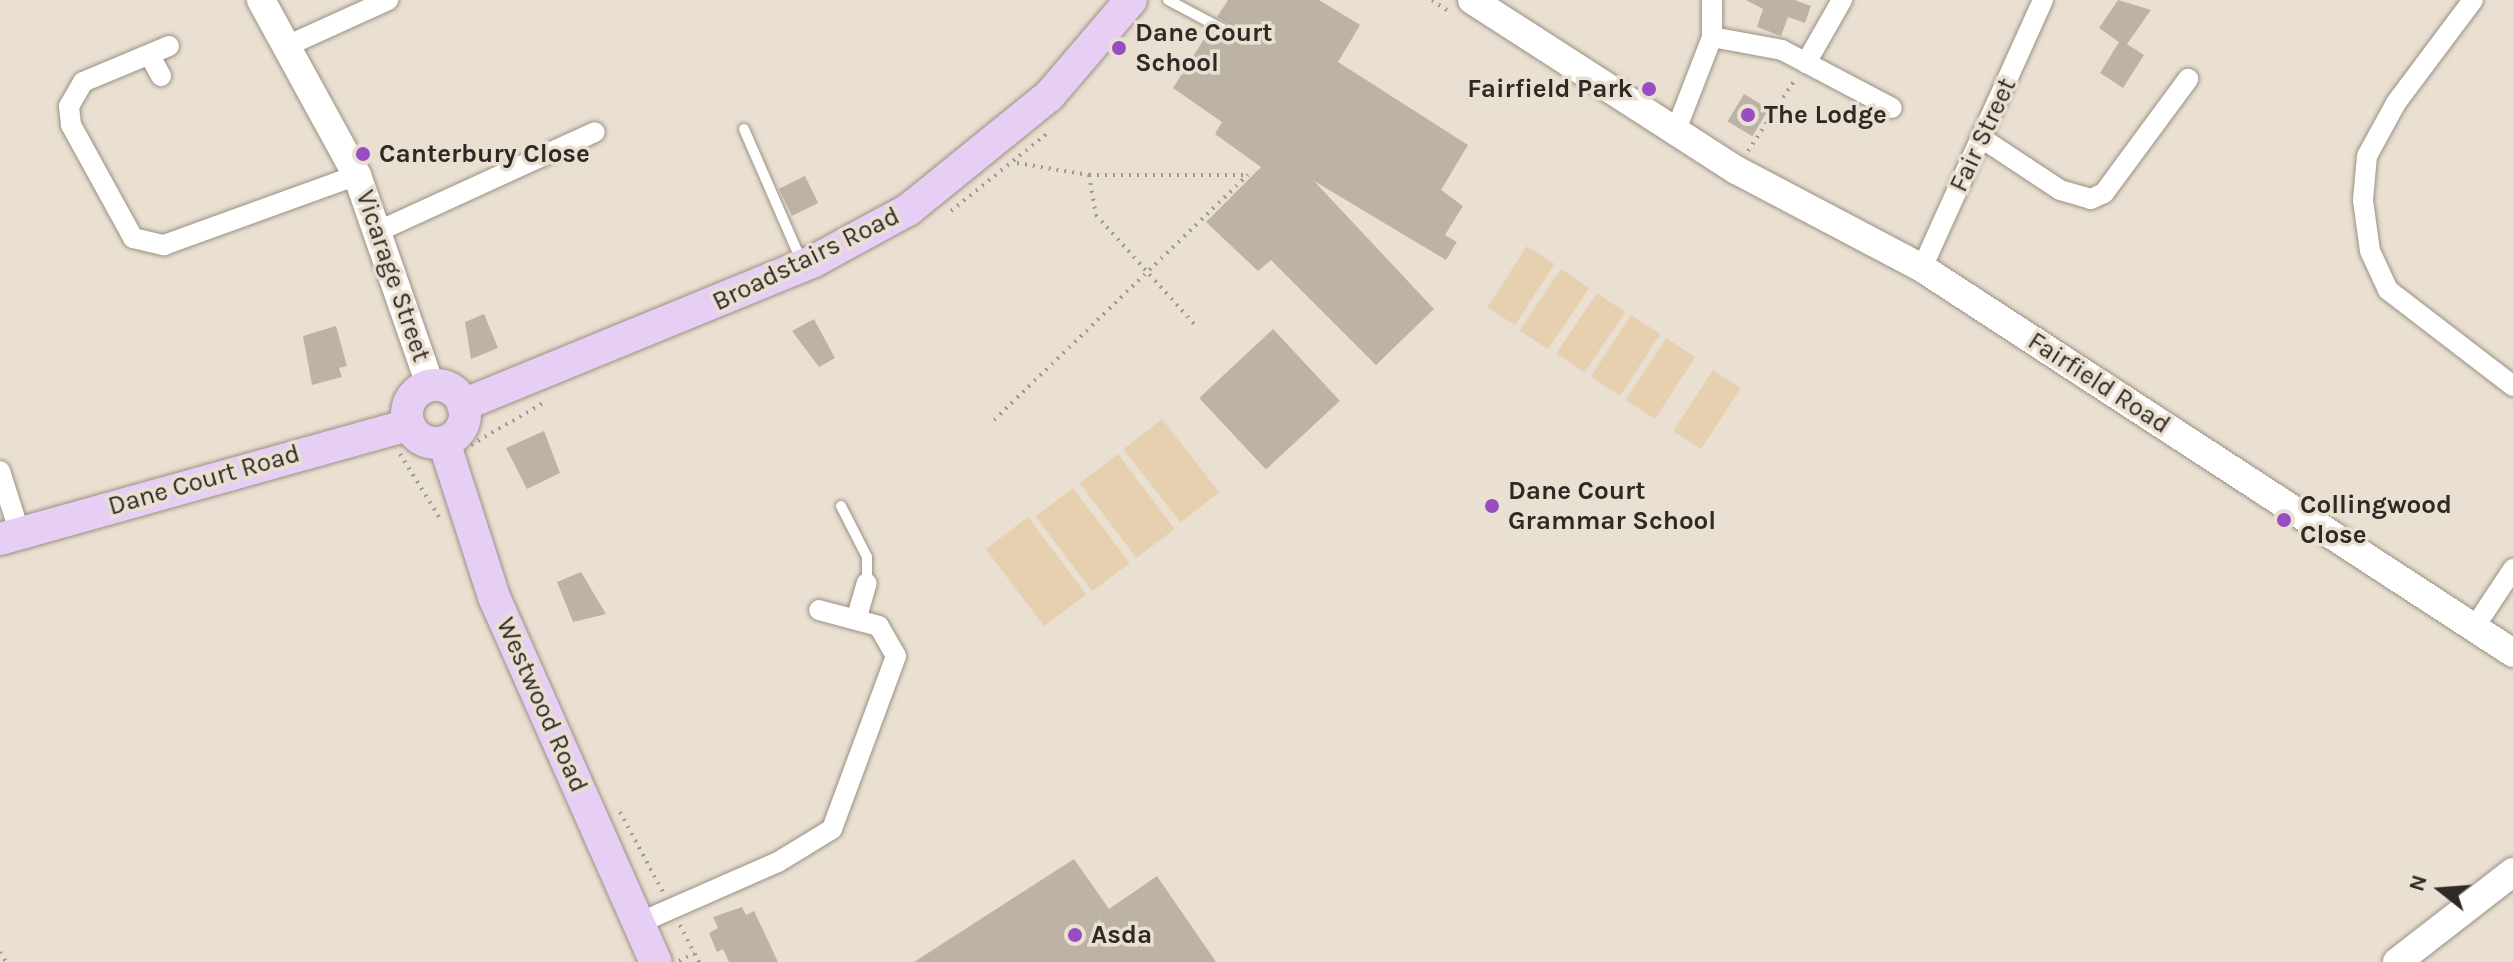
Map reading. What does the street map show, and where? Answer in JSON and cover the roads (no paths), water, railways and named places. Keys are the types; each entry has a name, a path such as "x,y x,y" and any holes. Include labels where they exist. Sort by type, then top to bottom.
{"main road":[{"name":"Broadstairs Road","path":"463,405 803,266 908,210 1005,138 1099,43 1131,0"},
{"path":"430,385 447,387 463,405 459,432 444,442 419,439 408,425 410,400 430,385"},
{"name":"Dane Court Road","path":"10,535 408,425"},
{"name":"Westwood Road","path":"444,442 494,597 656,962"}],"street":[{"name":"Vicarage Street","path":"261,0 289,45 357,175 381,230 430,385"},
{"path":"289,45 388,0"},
{"name":"Fairfield Road","path":"1472,0 1736,170 1922,268 2513,653"},
{"path":"1676,130 1712,37 1712,0"},
{"path":"1806,63 1842,0"},
{"name":"Fair Street","path":"1922,268 1983,139 2043,0"},
{"path":"2473,0 2396,103 2367,156 2363,200 2370,251 2388,290 2513,386"},
{"path":"1712,37 1806,63 1892,108"},
{"path":"161,76 160,51 83,82 69,106 71,125 133,238 164,245 357,175"},
{"path":"1983,139 2060,190 2091,199 2104,193 2162,136 2188,79"},
{"path":"381,230 577,154 595,132"},
{"path":"0,471 10,535"},
{"path":"2474,628 2513,569"},
{"path":"857,617 867,583"},
{"path":"639,923 778,862 832,829 896,671 892,639 857,617 819,610"},
{"path":"2397,962 2513,872"}],"lane":[{"path":"1168,0 1230,33"},
{"path":"744,129 803,266"},
{"path":"841,506 867,557 867,583"}],"place":[{"name":"Dane Court School","path":"1119,48"},
{"name":"Fairfield Park","path":"1649,89"},
{"name":"The Lodge","path":"1748,115"},
{"name":"Canterbury Close","path":"363,154"},
{"name":"Dane Court Grammar School","path":"1492,506"},
{"name":"Collingwood Close","path":"2284,520"},
{"name":"Asda","path":"1075,935"}]}
